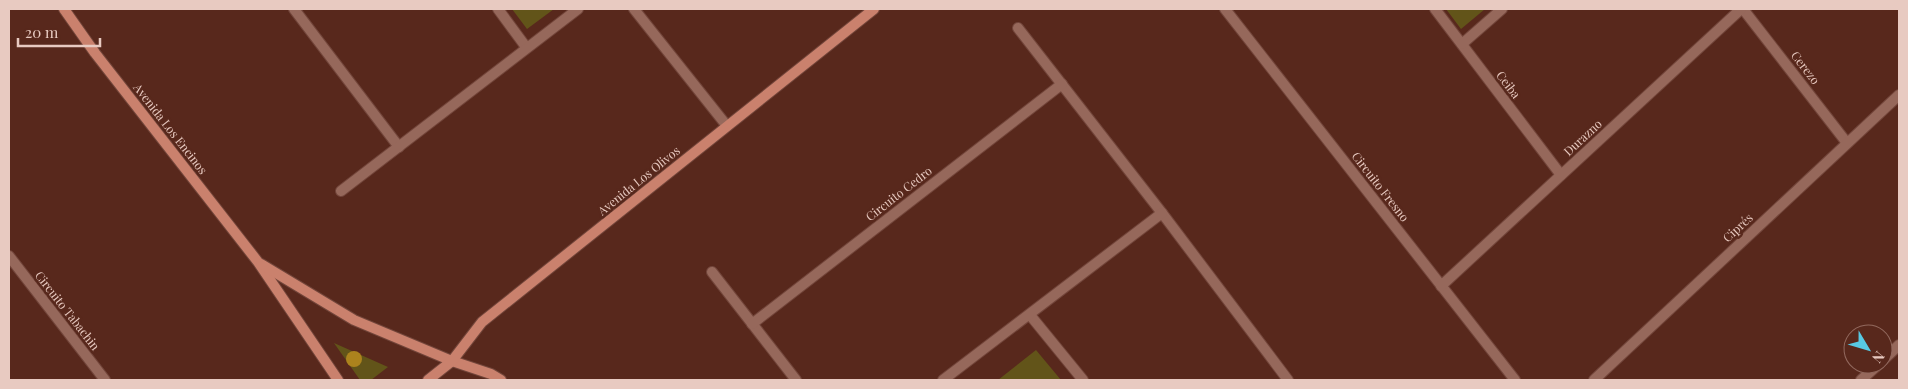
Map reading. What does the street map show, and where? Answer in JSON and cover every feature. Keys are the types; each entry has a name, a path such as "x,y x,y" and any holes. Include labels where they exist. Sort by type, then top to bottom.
{"street":[{"name":"Avenida Los Encinos","path":"64,9 95,53 258,262 338,380"},
{"path":"294,9 399,147"},
{"path":"498,9 526,47"},
{"path":"340,191 578,9"},
{"path":"634,9 727,126"},
{"name":"Avenida Los Olivos","path":"428,380 452,361 482,322 874,9"},
{"name":"Circuito Fresno","path":"1225,9 1515,380"},
{"name":"Ceiba","path":"1435,9 1561,175"},
{"path":"1462,44 1502,9"},
{"name":"Durazno","path":"1441,286 1742,9"},
{"name":"Cerezo","path":"1742,9 1847,143"},
{"path":"1018,28 1162,213 1288,380"},
{"name":"Circuito Cedro","path":"752,324 1062,84"},
{"name":"Ciprés","path":"1594,380 1899,94"},
{"path":"943,380 1162,213"},
{"name":"Circuito Tabachin","path":"9,256 105,380"},
{"name":"Avenida Los Encinos","path":"258,262 354,320 452,361 491,374 501,380"},
{"path":"712,272 796,380"},
{"path":"1030,315 1083,380"}],"shaded area":[{"path":"512,9 554,9 527,29"},
{"path":"1446,9 1485,9 1461,29"},
{"path":"334,343 388,367 371,380 360,380"},
{"path":"1036,350 1061,380 998,380"}]}
